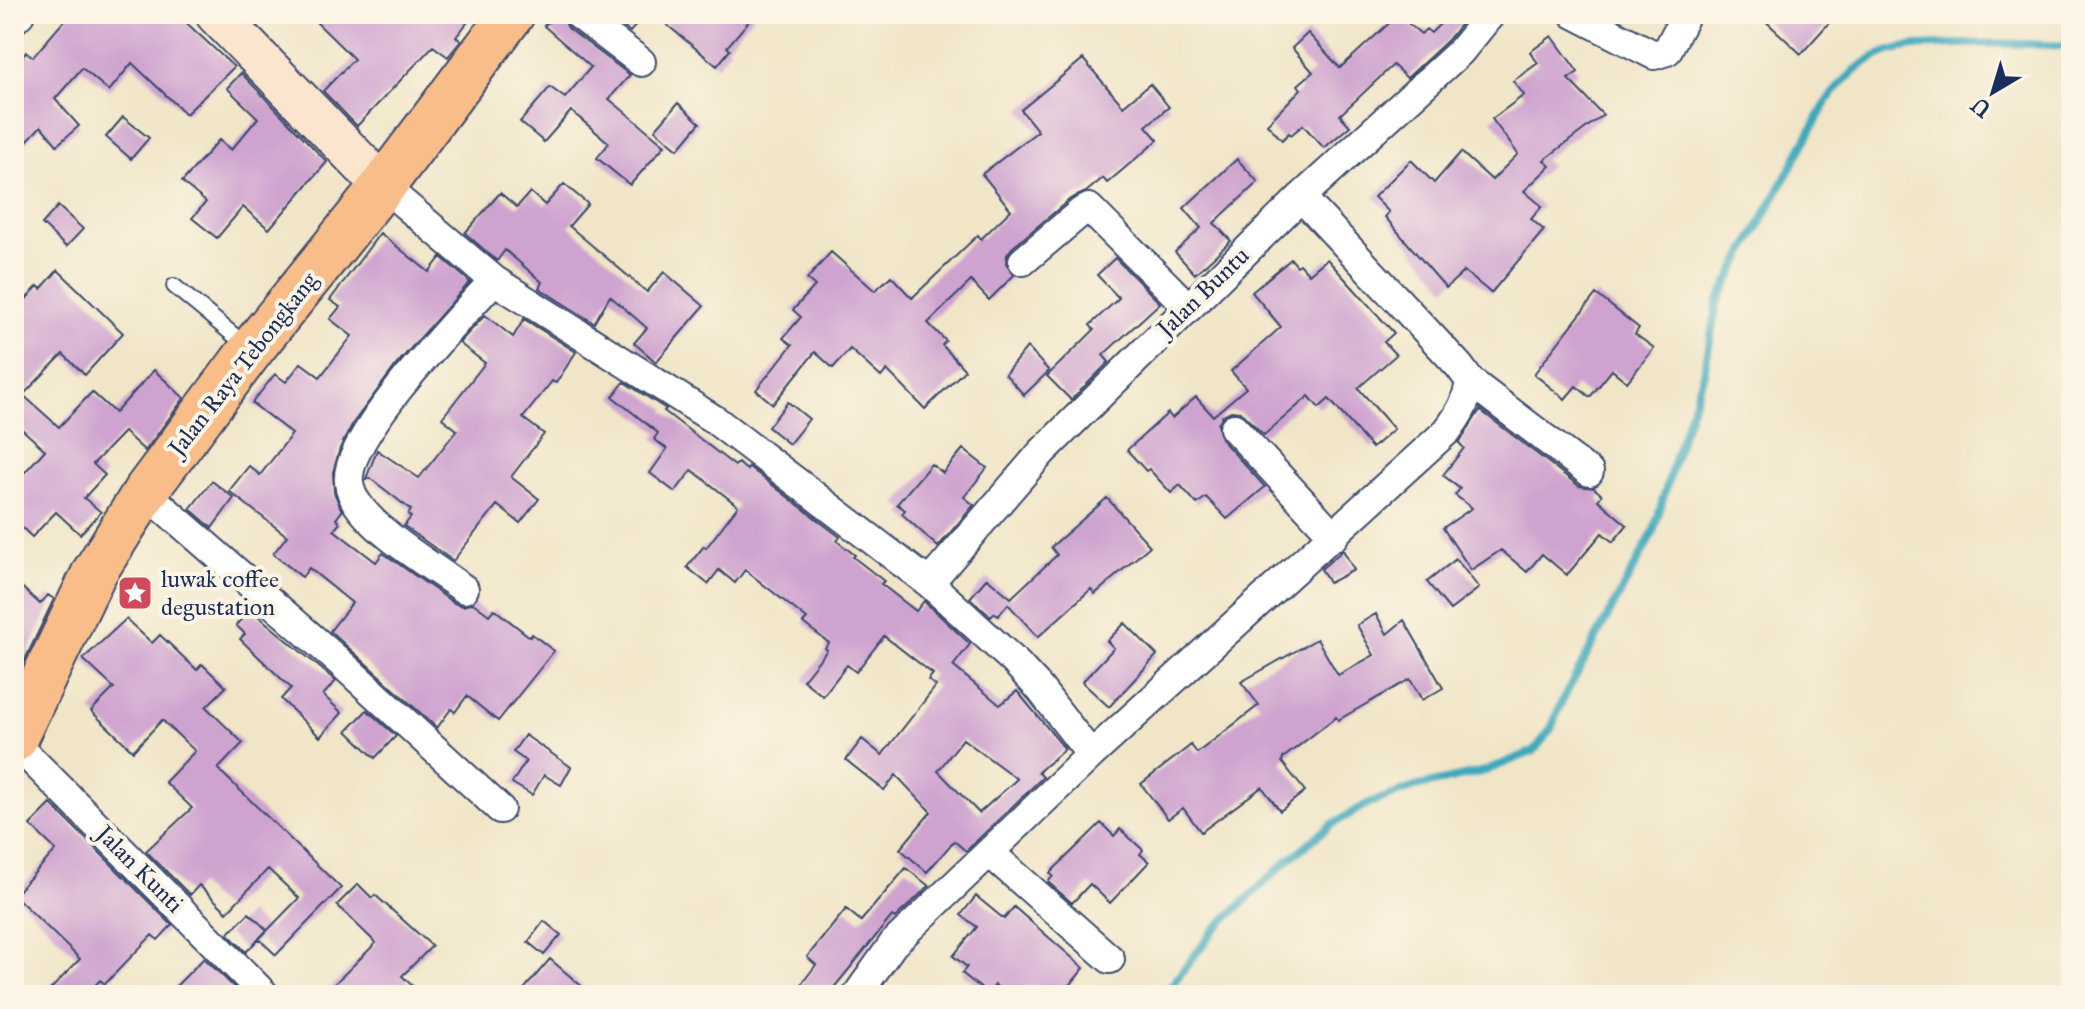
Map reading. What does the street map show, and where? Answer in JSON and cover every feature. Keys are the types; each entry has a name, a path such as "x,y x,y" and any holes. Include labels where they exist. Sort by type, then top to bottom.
{"main road":[{"path":"216,14 383,186"},
{"name":"Jalan Raya Tebongkang","path":"14,741 94,573 145,492 251,350 383,186 512,14"}],"street":[{"path":"14,20 20,14"},
{"path":"578,14 641,62"},
{"name":"Jalan Buntu","path":"929,583 1042,452 1187,306 1460,52 1491,14"},
{"path":"1574,14 1654,55 1667,51 1686,14"},
{"path":"383,186 494,280 715,420 929,583 1014,661 1091,755"},
{"path":"1301,197 1470,381 1589,472"},
{"path":"1023,261 1089,208 1187,306"},
{"path":"464,589 373,522 353,497 348,478 354,458 380,414 433,347 494,280"},
{"path":"857,995 893,944 1091,755 1447,431 1466,401 1470,381"},
{"path":"1234,428 1334,536"},
{"path":"145,492 342,664 500,809"},
{"name":"Jalan Kunti","path":"14,741 265,995"},
{"path":"990,853 1110,959"}],"lane":[{"path":"174,286 251,350"}],"building":[{"path":"70,14 177,14 234,67 186,114 132,63 109,91 82,68 55,99 79,126 57,145 41,126 14,155 14,66 26,52 33,57"},
{"path":"308,14 474,14 456,37 461,41 448,57 433,46 357,126 323,91 354,59"},
{"path":"555,14 561,14 568,28 630,75 609,99 665,145 630,185 597,158 609,143 571,111 544,142 520,122 550,87 565,98 591,67 544,26"},
{"path":"646,14 630,32 609,16"},
{"path":"654,14 755,14 727,47 730,50 717,66"},
{"path":"1450,14 1459,14 1465,19 1448,40 1407,78 1393,65 1340,115 1350,126 1324,148 1303,125 1282,140 1267,124 1301,89 1298,85 1313,72 1292,48 1308,33 1340,68 1398,15 1421,34 1426,29 1431,33"},
{"path":"1758,14 1837,14 1801,54"},
{"path":"1552,36 1578,72 1568,79 1603,115 1544,160 1550,166 1524,191 1542,206 1531,219 1544,230 1491,293 1464,271 1446,288 1385,217 1389,212 1374,197 1411,160 1434,183 1461,152 1492,180 1518,154 1492,119 1524,95 1513,81 1538,63 1530,52"},
{"path":"1083,59 1123,106 1150,84 1169,107 1146,126 1158,140 1107,183 1103,178 1086,192 1070,199 1012,248 1006,263 1014,275 989,300 971,281 928,323 946,341 942,345 965,370 925,409 887,370 881,377 850,349 833,368 815,352 773,404 756,390 792,345 783,338 801,317 793,310 815,286 807,279 831,252 875,291 891,276 912,298 978,235 981,239 1011,210 982,174 1038,131 1021,110"},
{"path":"241,73 327,162 269,229 243,207 217,238 192,218 206,202 182,182 219,140 231,150 258,118 227,88"},
{"path":"678,103 700,123 678,149 655,130"},
{"path":"123,117 149,138 131,159 106,137"},
{"path":"1237,159 1258,182 1214,223 1231,241 1195,274 1175,252 1201,228 1184,208"},
{"path":"564,184 588,204 569,226 647,292 664,272 704,306 656,362 634,343 647,328 610,296 594,323 539,288 542,282 505,250 497,261 465,233 500,193 517,207 530,192 545,205"},
{"path":"58,206 83,229 66,247 42,224"},
{"path":"380,233 429,272 441,257 470,282 397,364 353,423 340,448 333,472 334,492 342,511 336,519 340,523 334,530 376,562 383,553 454,603 463,606 473,603 489,615 494,609 554,651 498,721 467,696 455,712 451,709 437,728 330,631 352,603 309,568 302,577 273,554 287,536 229,491 249,466 260,475 292,434 252,403 275,374 286,382 301,363 320,377 352,336 330,319 340,307 330,300"},
{"path":"1115,258 1160,303 1103,355 1109,362 1071,400 1047,376 1094,330 1090,325 1119,298 1097,275"},
{"path":"1291,259 1309,274 1327,259 1394,333 1384,342 1396,355 1358,388 1394,429 1372,448 1329,399 1319,408 1309,396 1264,435 1240,412 1231,411 1223,415 1218,424 1221,439 1265,487 1227,519 1206,497 1197,504 1180,485 1171,493 1127,450 1168,413 1172,418 1196,397 1213,416 1246,388 1231,371 1281,327 1252,292"},
{"path":"58,270 123,333 85,375 63,354 23,395 59,427 92,392 115,413 154,370 184,398 145,451 124,432 93,464 105,475 84,498 101,512 80,534 56,512 32,537 14,520 14,484 45,450 14,422 14,312"},
{"path":"1596,294 1639,328 1635,334 1654,348 1627,382 1612,370 1590,397 1576,386 1565,399 1534,374"},
{"path":"485,315 513,337 524,319 576,352 556,383 552,381 523,418 544,434 511,477 539,499 520,523 497,505 453,561 404,526 411,517 408,515 411,510 370,478 366,479 377,450 419,478 457,430 442,418 485,363 459,343"},
{"path":"1027,347 1049,371 1024,395 1005,374"},
{"path":"624,382 666,409 664,411 735,466 738,463 747,470 749,467 840,537 837,541 855,555 853,557 916,611 924,601 970,644 953,666 1000,705 1017,691 1065,749 1038,772 1043,777 966,851 954,841 927,872 900,849 931,812 896,775 884,790 846,760 862,739 882,755 936,686 928,680 933,674 884,636 856,672 847,665 823,696 803,680 829,643 803,623 807,619 745,570 735,583 719,570 708,584 687,567 738,506 692,470 675,492 650,473 667,449 654,439 658,433 613,397","holes":["963,739 1017,779 979,813 938,771"]},
{"path":"788,402 809,419 789,444 768,427"},
{"path":"1480,410 1579,486 1594,488 1602,495 1598,500 1627,525 1613,542 1602,533 1567,575 1542,554 1527,572 1501,550 1471,570 1443,528 1472,508 1455,495 1460,489 1443,475 1464,448 1459,443"},
{"path":"963,449 987,468 964,497 974,505 938,547 902,514 905,510 897,504 931,464 943,473"},
{"path":"212,481 234,498 212,528 190,509"},
{"path":"1107,498 1150,546 1095,594 1091,589 1038,637 1008,604 998,616 994,613 991,617 970,598 987,578 1011,598 1057,555 1051,547"},
{"path":"1343,550 1354,570 1329,583 1321,569"},
{"path":"1456,559 1479,588 1450,610 1427,582"},
{"path":"14,580 40,604 48,595 54,599 22,666 14,676"},
{"path":"251,610 336,681 323,695 342,713 320,737 281,699 291,688 240,639 245,634 236,625"},
{"path":"1376,614 1387,634 1404,620 1443,688 1422,700 1410,679 1338,720 1336,717 1283,758 1282,762 1305,791 1280,811 1262,787 1201,832 1183,808 1168,819 1141,784 1191,745 1197,753 1259,705 1241,682 1317,639 1338,675 1374,655 1357,625"},
{"path":"126,619 152,643 160,635 197,670 202,664 226,687 206,707 243,743 218,769 341,888 276,955 259,939 299,898 268,869 227,912 199,885 190,895 146,851 192,808 165,782 195,751 162,720 133,751 91,711 114,688 83,659"},
{"path":"1125,623 1157,655 1109,707 1082,682 1114,648 1107,641"},
{"path":"367,710 396,736 375,758 347,731"},
{"path":"525,735 571,767 561,785 544,775 532,795 512,783 526,761 513,752"},
{"path":"51,804 172,925 158,940 152,935 105,984 100,980 86,995 45,995 80,959 14,895 56,850 30,825"},
{"path":"1101,823 1114,836 1120,829 1143,850 1140,854 1149,862 1110,903 1090,884 1072,903 1048,882 1053,876 1050,873"},
{"path":"906,868 929,886 895,918 892,916 828,995 793,995 816,965 807,957 846,909 861,921"},
{"path":"358,884 372,898 375,895 432,946 402,976 422,995 323,995 376,943 337,905"},
{"path":"976,896 1004,919 1014,907 1084,968 1062,995 1007,995 995,985 988,994 962,973 967,967 953,956 977,927 961,915"},
{"path":"249,913 267,930 246,952 228,934"},
{"path":"544,921 561,935 544,955 528,942"},
{"path":"204,958 237,990 232,995 167,995"},
{"path":"550,959 592,995 519,995"}],"waterway":[{"path":"1164,995 1215,929 1287,861 1331,825 1369,803 1415,787 1485,771 1534,751 1551,729 1561,703 1653,533 1678,447 1704,374 1717,303 1827,101 1845,80 1875,57 1904,48 1972,44 2071,46"}],"place":[{"name":"luwak coffee degustation","path":"135,593"}]}
